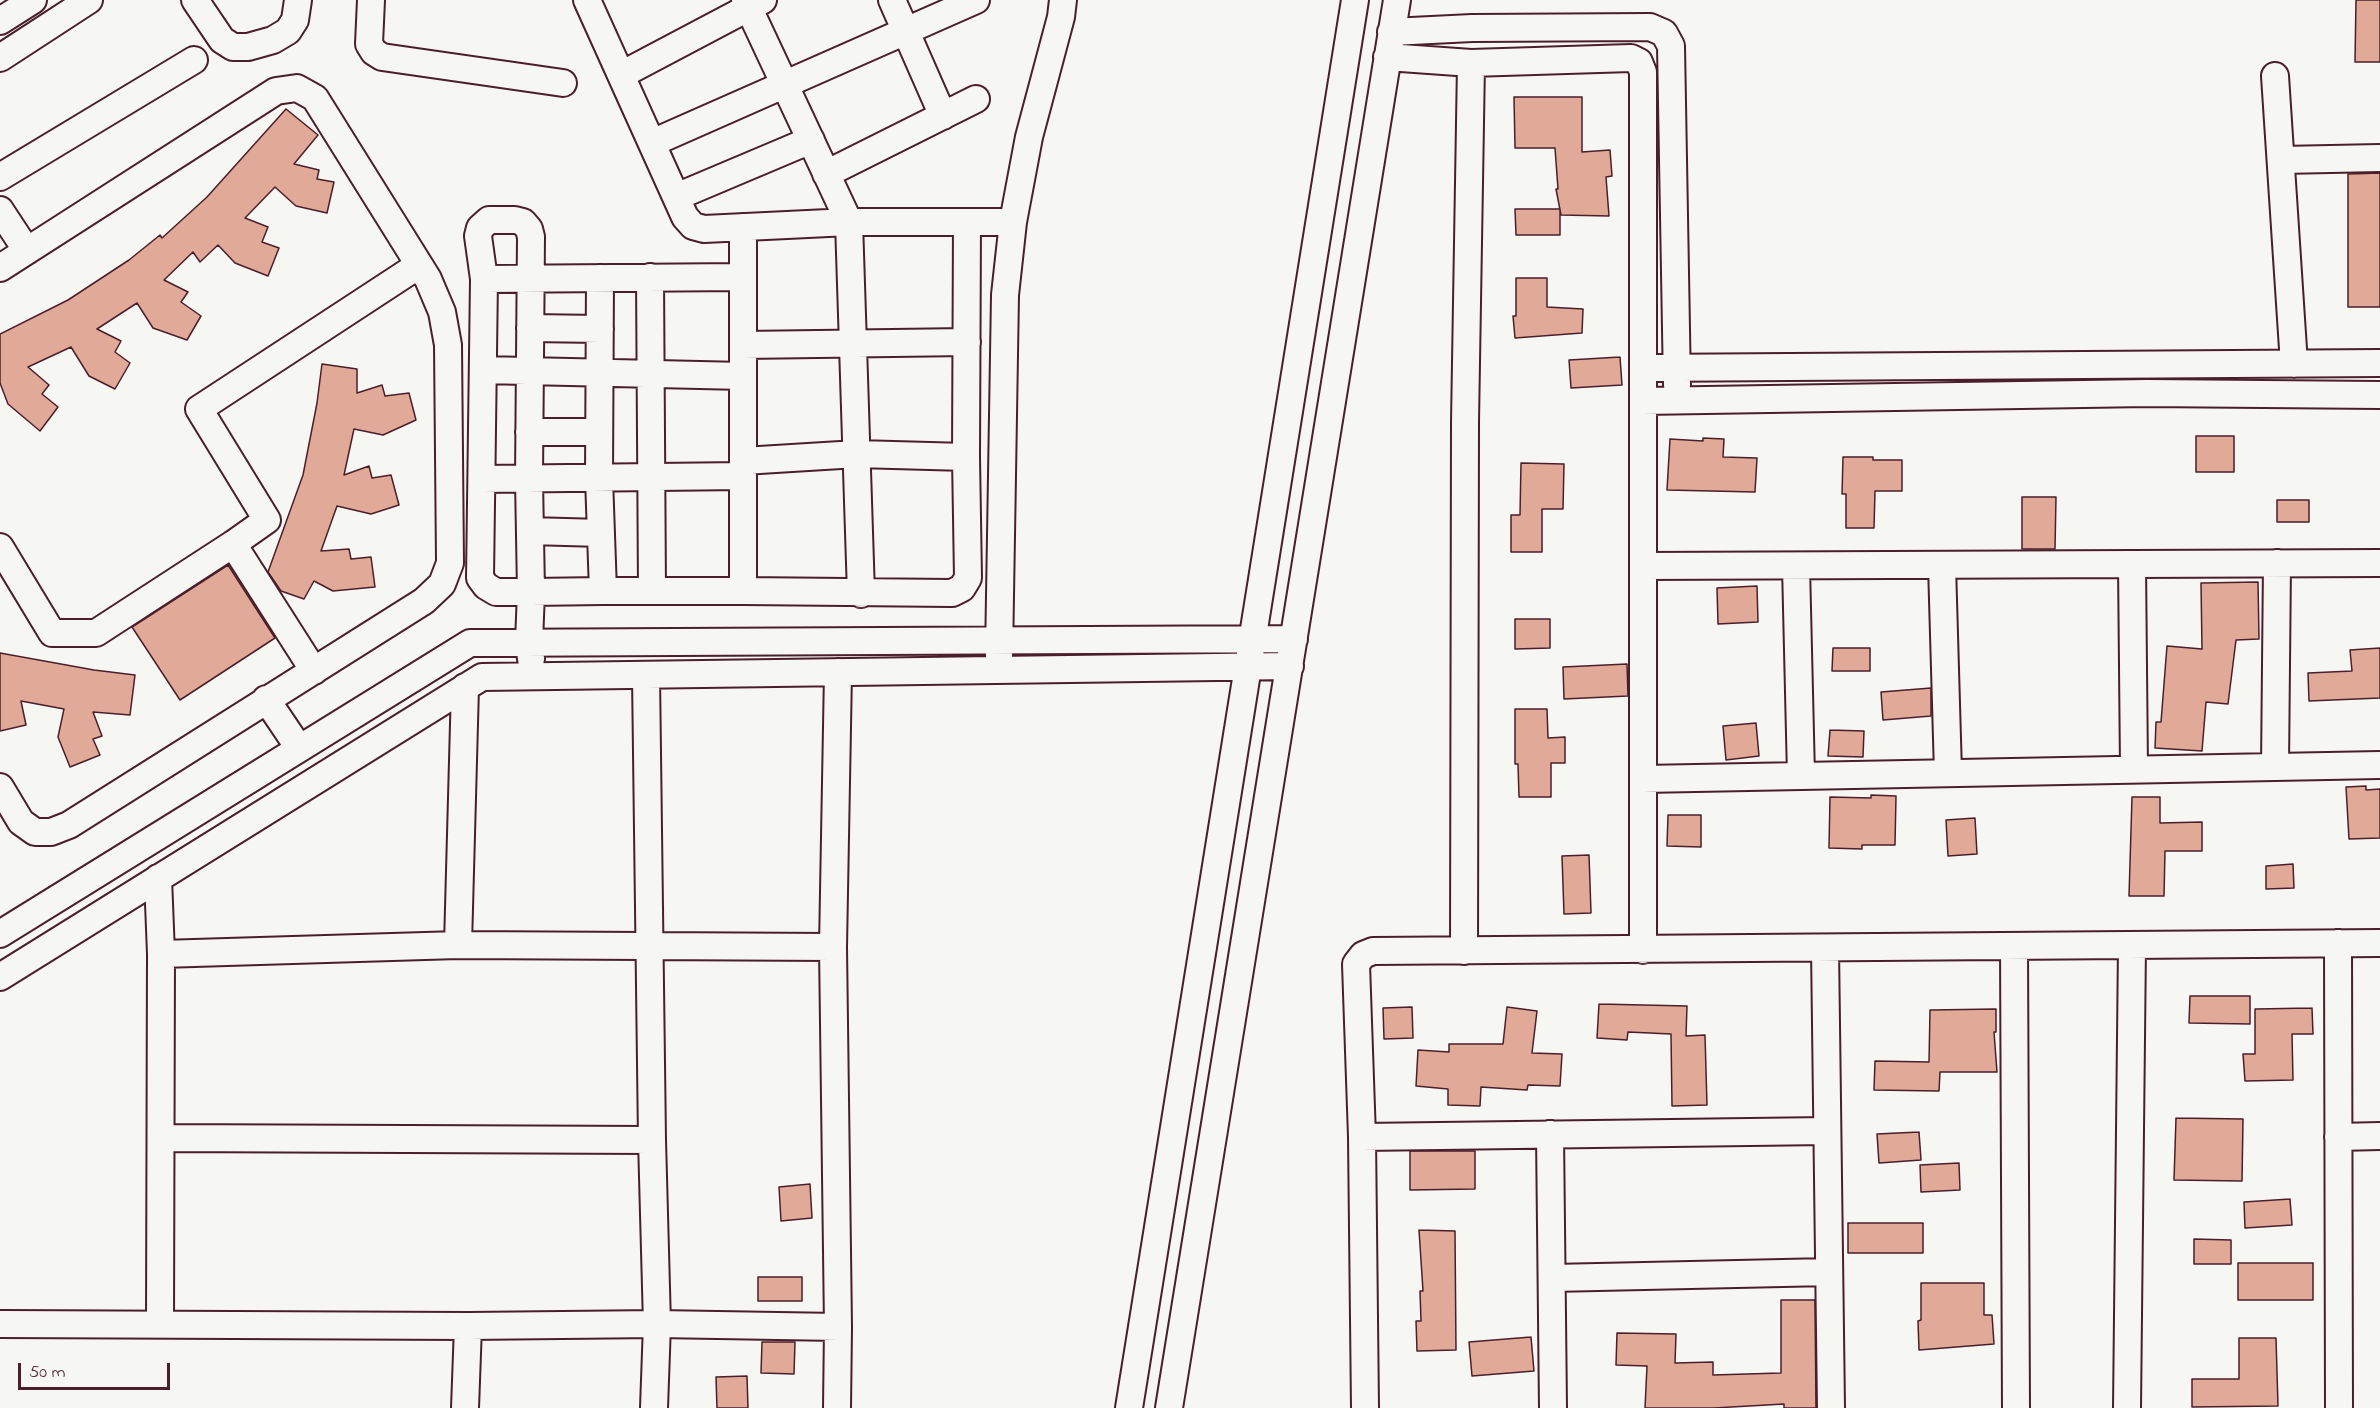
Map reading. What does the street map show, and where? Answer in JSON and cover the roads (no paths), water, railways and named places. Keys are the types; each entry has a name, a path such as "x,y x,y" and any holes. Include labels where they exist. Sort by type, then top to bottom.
{"street":[{"path":"0,58 89,0"},
{"path":"195,0 222,40 233,46 248,47 273,40 288,31 295,20 298,0"},
{"path":"371,0 369,44 382,57 563,83"},
{"path":"587,0 685,217 693,226 704,229 849,222 1013,222"},
{"path":"892,0 943,116"},
{"path":"652,143 976,0"},
{"path":"998,670 1001,640 1005,295 1013,222 1029,137 1060,17 1062,0"},
{"path":"1129,1408 1355,0"},
{"path":"1169,1408 1397,0"},
{"path":"621,75 752,3 785,83 849,222 861,594"},
{"path":"1389,44 1472,28 1650,27 1664,33 1671,46 1677,400"},
{"path":"1639,62 1664,33"},
{"path":"1389,44 1471,63 1631,58 1639,62 1643,72 1643,950"},
{"path":"0,177 194,60"},
{"path":"1464,951 1465,434 1471,63"},
{"path":"2275,76 2294,364"},
{"path":"0,268 276,91 297,88 315,98 428,279 442,312 448,345 450,563 442,584 424,601 69,825 51,832 35,832 21,822 0,787"},
{"path":"826,174 976,99"},
{"path":"676,197 811,140"},
{"path":"2281,160 2380,158"},
{"path":"0,210 27,251"},
{"path":"532,676 529,642 531,592 529,371 531,237 529,229 523,222 515,220 489,220 480,228 478,236 484,279 480,578 486,586 496,592 531,592 603,591 742,591 861,594 952,593 962,588 968,578 967,222"},
{"path":"742,591 743,227"},
{"path":"0,547 52,633 96,633 233,544 267,520 198,409 419,265"},
{"path":"484,279 743,277"},
{"path":"600,278 599,478 603,591"},
{"path":"650,278 652,591"},
{"path":"530,328 600,329"},
{"path":"743,345 967,342"},
{"path":"1643,368 2380,363"},
{"path":"2333,364 2333,395"},
{"path":"483,370 743,376"},
{"path":"1643,401 2147,393 2380,395"},
{"path":"529,432 599,432"},
{"path":"482,479 652,477 743,469 857,454 966,457"},
{"path":"530,531 602,533"},
{"path":"233,544 314,671"},
{"path":"1643,566 2380,562"},
{"path":"2275,767 2277,563"},
{"path":"2132,564 2134,769"},
{"path":"1942,565 1948,773"},
{"path":"1796,566 1801,776"},
{"path":"0,934 470,643 1294,639"},
{"path":"0,977 482,677 1290,666"},
{"path":"837,1408 833,947 838,672"},
{"path":"646,675 652,1140 657,1324 654,1408"},
{"path":"458,945 465,687"},
{"path":"266,699 299,748"},
{"path":"1643,779 2380,765"},
{"path":"158,878 161,954 160,1324"},
{"path":"2338,943 2339,1408"},
{"path":"1365,1408 1362,1137 1356,964 1363,955 1373,951 2380,943"},
{"path":"161,954 458,945 650,948 833,947"},
{"path":"2127,1408 2132,945"},
{"path":"2014,946 2016,1408"},
{"path":"1825,948 1831,1408"},
{"path":"1362,1137 1827,1131"},
{"path":"1550,1134 1553,1408"},
{"path":"2338,1137 2380,1136"},
{"path":"161,1138 652,1140"},
{"path":"1552,1278 1829,1272"},
{"path":"0,1324 468,1326 657,1324 838,1327"},
{"path":"465,1408 468,1326"}]}
